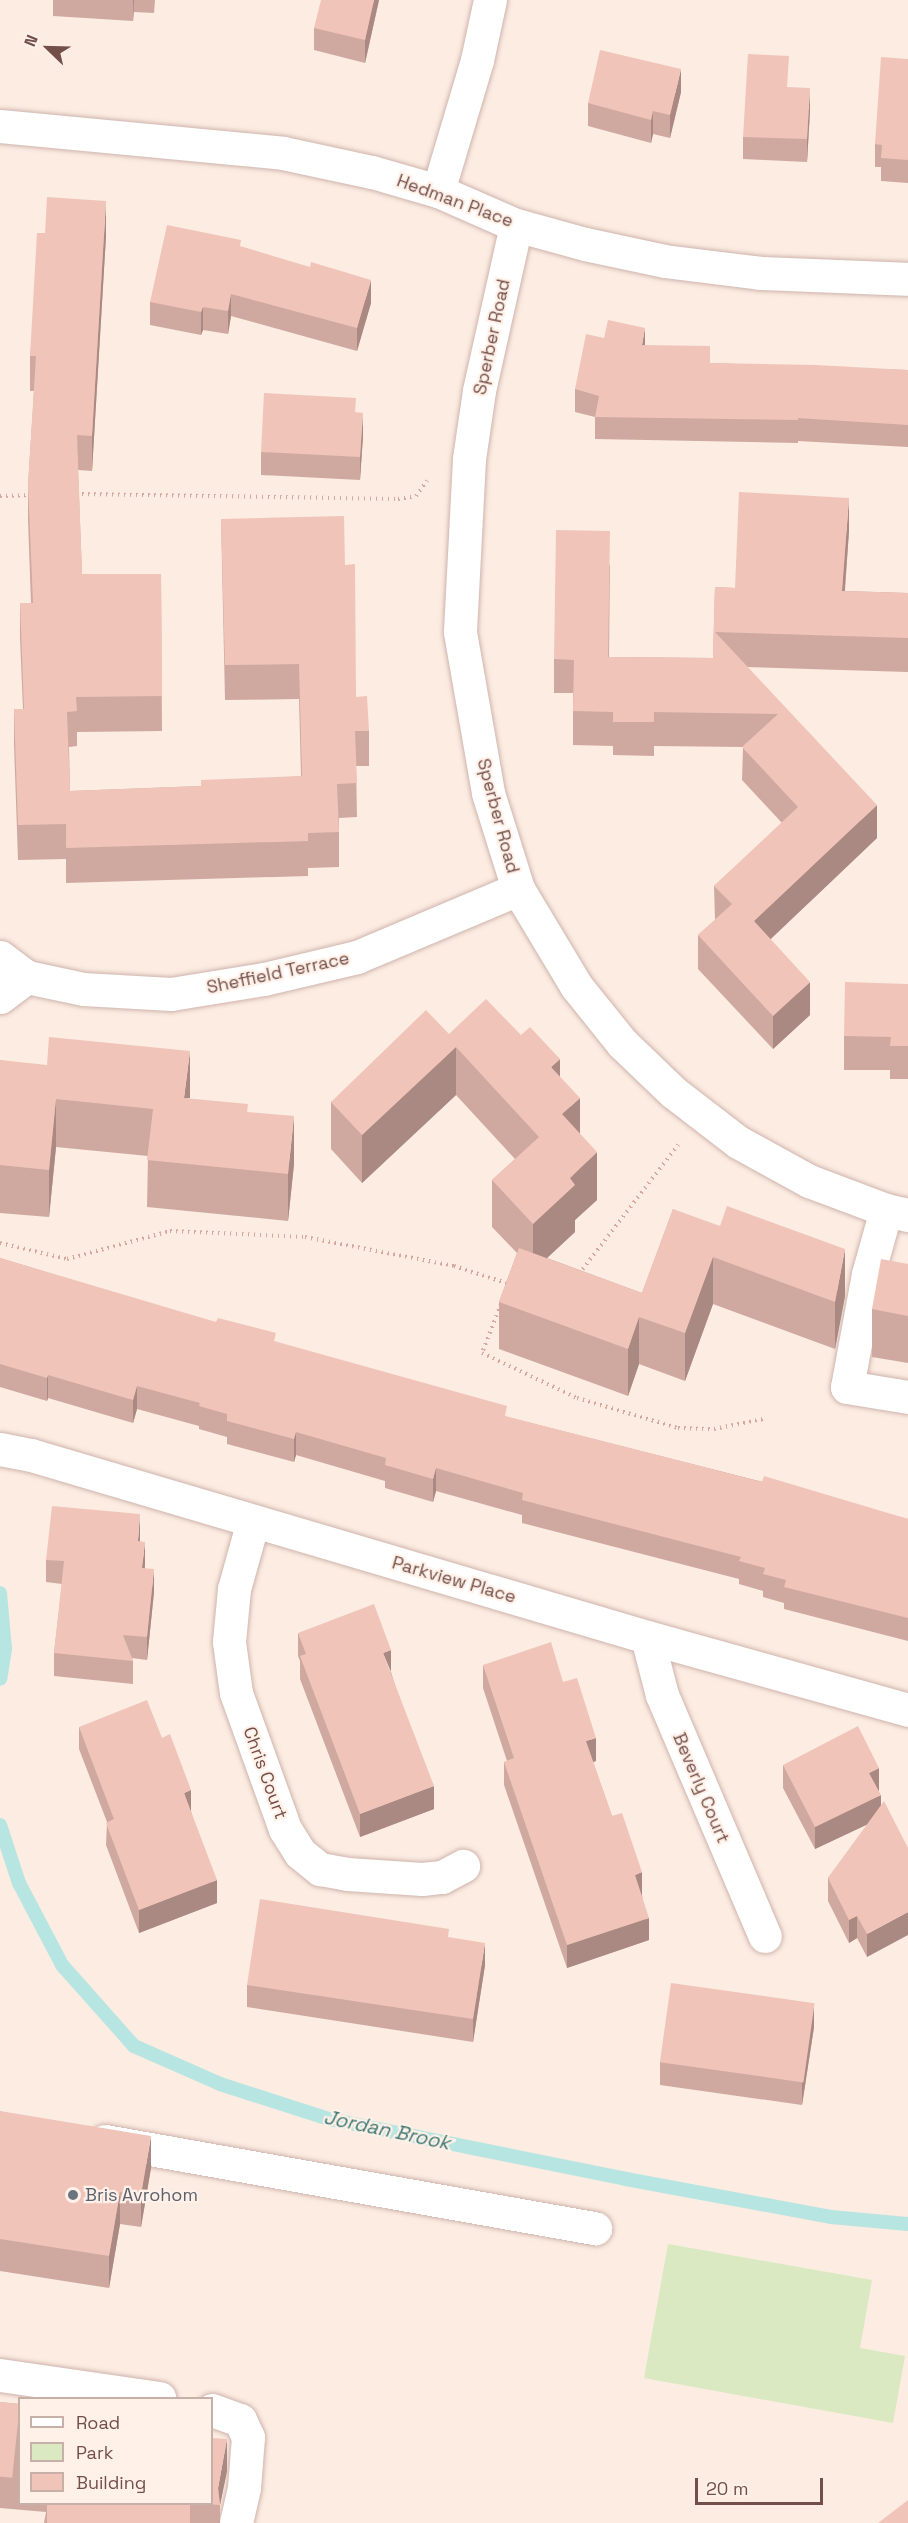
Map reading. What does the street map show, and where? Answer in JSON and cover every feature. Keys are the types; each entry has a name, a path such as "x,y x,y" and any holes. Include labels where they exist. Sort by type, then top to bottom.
{"street":[{"path":"438,192 477,60 490,0"},
{"name":"Hedman Place","path":"0,126 283,153 372,172 438,192 516,225 585,244 664,261 760,273 908,279"},
{"name":"Sperber Road","path":"516,225 479,391 469,459 460,632 488,793 518,889 577,987 622,1043 673,1092 738,1142 809,1181 897,1212"},
{"name":"Sheffield Terrace","path":"27,977 83,989 171,994 264,979 357,957 518,889"},
{"path":"0,957 27,977 0,997"},
{"path":"897,1212 868,1274 847,1387 908,1397"},
{"name":"Parkview Place","path":"0,1449 31,1455 647,1637 908,1710"},
{"name":"Chris Court","path":"253,1521 234,1590 229,1642 236,1693 285,1829 300,1853 320,1869 329,1871 422,1879 442,1876 463,1866"},
{"name":"Beverly Court","path":"647,1637 662,1695 765,1936"},
{"path":"70,2135 595,2228"},
{"path":"0,2375 152,2397"},
{"path":"213,2410 240,2420 248,2437 244,2488 236,2523"}],"path":[{"path":"67,494 398,499 416,496 427,481"},
{"path":"0,496 34,495"},
{"path":"573,1277 583,1272 701,1114"},
{"path":"0,1243 67,1258 170,1231 305,1237 454,1266 520,1284"},
{"path":"506,1293 510,1283"},
{"path":"502,1303 482,1353 577,1398 678,1428 714,1429 763,1419"}],"green space":[{"path":"668,2244 872,2280 860,2348 905,2356 893,2423 644,2378"}],"building":[{"path":"321,0 374,0 365,40 314,28"},
{"path":"600,50 681,69 670,115 653,111 651,120 588,103"},
{"path":"748,54 789,56 787,87 810,88 807,139 743,137"},
{"path":"881,57 908,59 908,160 881,158 882,145 875,144"},
{"path":"47,197 106,201 92,436 77,435 82,574 161,574 162,696 76,697 77,711 67,712 70,791 201,786 201,780 302,776 299,664 225,665 221,519 344,516 345,565 355,564 356,697 367,696 369,731 355,731 357,783 337,784 339,832 308,833 308,841 66,848 66,824 18,825 14,709 24,709 20,603 33,603 28,485 36,356 30,356 37,233 45,233"},
{"path":"167,225 241,240 240,246 310,267 311,262 371,280 357,328 231,294 228,311 203,307 201,312 150,302"},
{"path":"608,320 645,328 642,345 710,346 710,363 908,370 908,425 798,418 798,420 595,417 599,396 575,389 586,334 604,338"},
{"path":"264,393 356,398 355,412 363,413 360,457 261,452"},
{"path":"739,492 849,498 842,591 908,593 908,638 715,632 877,805 754,921 810,982 773,1016 698,935 732,904 714,886 798,807 742,747 778,714 654,712 654,722 613,722 613,712 573,711 574,660 554,659 556,530 610,531 608,657 713,658 715,587 735,588"},
{"path":"845,982 908,984 908,1046 890,1046 891,1037 844,1036"},
{"path":"486,999 521,1035 530,1027 560,1059 551,1067 580,1098 562,1114 597,1152 570,1178 575,1185 533,1224 492,1180 539,1137 456,1047 362,1135 331,1102 426,1010 449,1034"},
{"path":"49,1037 190,1051 184,1098 248,1104 247,1112 294,1116 288,1174 147,1160 153,1109 56,1099 49,1170 0,1165 0,1060 47,1065"},
{"path":"727,1206 845,1249 835,1302 713,1257 685,1333 639,1317 628,1349 499,1302 519,1248 642,1293 673,1209 720,1226"},
{"path":"0,1258 216,1322 218,1318 276,1333 274,1341 507,1406 505,1416 762,1482 764,1476 908,1519 908,1618 784,1587 786,1580 763,1574 765,1568 739,1561 741,1557 522,1500 523,1493 436,1468 433,1479 385,1465 386,1458 296,1432 294,1439 227,1421 227,1414 199,1406 200,1403 137,1386 133,1400 48,1375 47,1378 0,1364"},
{"path":"881,1259 908,1264 908,1316 872,1309"},
{"path":"52,1506 140,1514 138,1541 145,1542 142,1568 154,1569 147,1637 123,1635 133,1661 54,1653 64,1561 46,1560"},
{"path":"374,1604 391,1650 383,1653 434,1786 360,1814 300,1656 306,1654 298,1633"},
{"path":"551,1642 563,1682 577,1678 596,1738 586,1741 612,1816 622,1813 642,1872 635,1875 649,1918 567,1945 504,1762 514,1758 483,1665"},
{"path":"147,1700 162,1738 170,1734 191,1790 184,1793 217,1880 139,1910 106,1823 114,1819 79,1727"},
{"path":"858,1726 879,1768 869,1773 881,1795 815,1827 783,1765"},
{"path":"884,1801 908,1848 908,1912 867,1934 857,1916 849,1920 828,1878"},
{"path":"260,1899 449,1929 448,1937 485,1943 473,2019 247,1985"},
{"path":"671,1983 815,2003 803,2082 660,2062"},
{"name":"Bris Avrohom","path":"0,2111 151,2136 141,2195 120,2192 109,2256 0,2239"},
{"path":"0,2402 18,2404 12,2478 0,2476"},
{"path":"213,2438 227,2439 218,2488 220,2505 213,2505"},
{"path":"908,2500 908,2523 878,2523"},
{"path":"47,2505 190,2505 190,2523 47,2523"}],"waterway":[{"name":"Jordan Brook","path":"0,1593 5,1649 0,1679"},
{"name":"Jordan Brook","path":"0,1825 19,1883 62,1965 134,2046 220,2084 329,2119 626,2179 831,2217 908,2224"}],"place":[{"name":"Bris Avrohom","path":"73,2195"}]}
